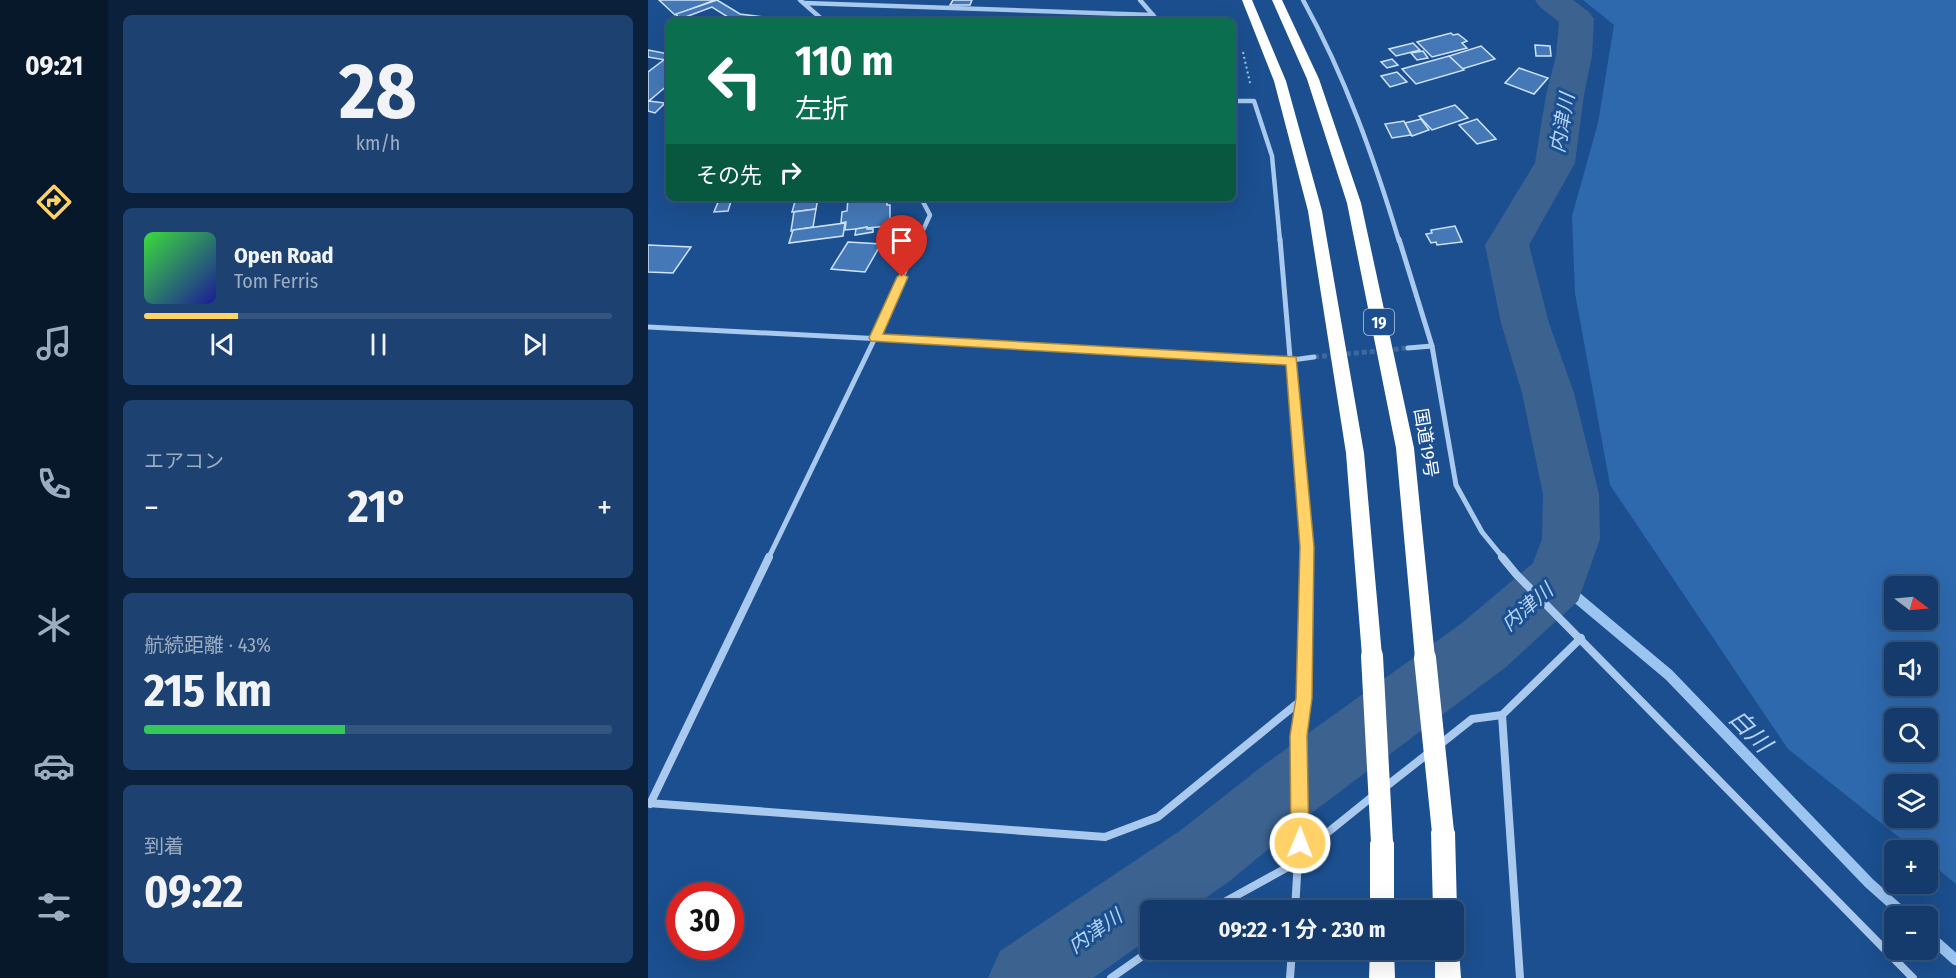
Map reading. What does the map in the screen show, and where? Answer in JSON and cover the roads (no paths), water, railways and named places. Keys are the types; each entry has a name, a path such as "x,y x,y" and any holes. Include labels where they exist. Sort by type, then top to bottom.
{"highway":[{"path":"1247,0 1280,81 1315,211 1355,453 1372,656 1382,843 1382,900"},
{"name":"国道19号","path":"1277,0 1313,79 1354,203 1405,448 1443,832 1445,900"},
{"path":"1382,960 1382,978"},
{"path":"1447,960 1448,978"}],"street":[{"path":"1140,0 1156,18"},
{"path":"1303,0 1328,45 1374,159 1432,346 1456,485 1482,532 1516,574 1913,978"},
{"path":"802,2 1154,15"},
{"path":"802,2 821,18"},
{"path":"1236,101 1254,101 1272,156 1307,547 1304,698 1299,736 1300,825 1296,900"},
{"path":"923,201 930,215 875,338 649,803 1105,837 1158,817 1304,698"},
{"path":"648,327 1292,360 1314,357"},
{"path":"1408,348 1432,346"},
{"path":"1228,900 1299,861 1327,833 1472,719 1502,715 1581,638"},
{"path":"1502,715 1520,978"},
{"path":"1111,978 1140,958"},
{"path":"1290,978 1292,960"}],"waterway":[{"name":"内津川","path":"1027,978 1206,855 1289,788 1484,645 1557,581 1571,539 1571,494 1548,393 1525,323 1507,245 1555,163 1565,95 1574,56 1577,19 1552,0"},
{"name":"白川","path":"1557,581 1669,675 1869,883 1895,906"},
{"name":"白川","path":"1938,944 1956,960"}],"tunnel":[{"path":"1314,357 1408,348"}]}
